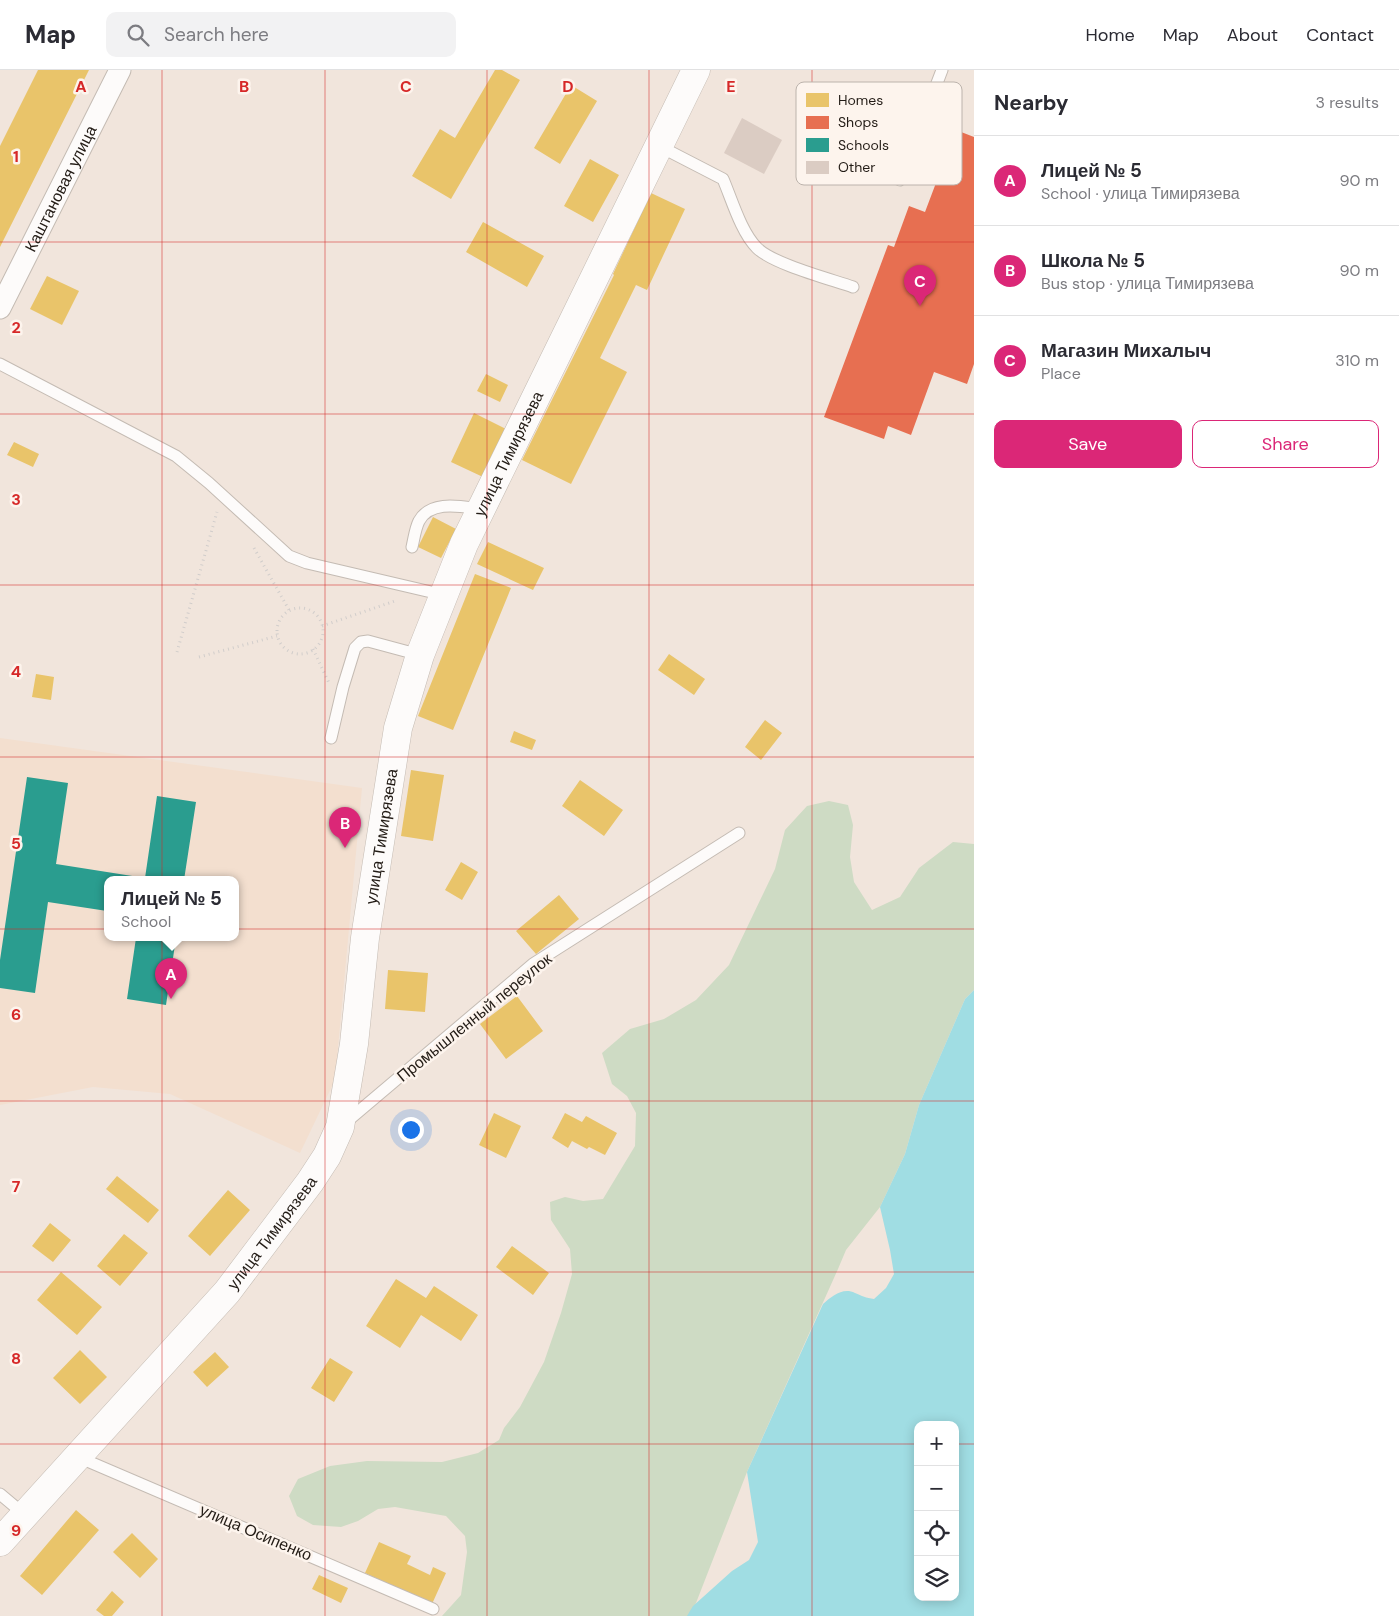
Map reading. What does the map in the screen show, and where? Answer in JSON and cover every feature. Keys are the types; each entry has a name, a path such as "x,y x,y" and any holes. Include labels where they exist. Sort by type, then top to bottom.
{"main road":[{"name":"улица Тимирязева","path":"0,1542 227,1292 310,1182 327,1156 340,1127 354,1044 365,938 398,728 420,655 434,593 464,544 696,70"}],"street":[{"name":"Каштановая улица","path":"2,297 120,70"}],"lane":[{"path":"937,82 942,70"},
{"path":"659,146 723,179 742,226 757,248 776,260 853,287"},
{"path":"0,364 176,456 289,556 307,563 434,593"},
{"path":"412,547 419,521 423,515 432,510 450,505 481,509"},
{"path":"331,738 349,666 355,648 361,642 368,641 420,655"},
{"name":"Промышленный переулок","path":"340,1127 533,964 738,833"},
{"name":"улица Осипенко","path":"78,1456 433,1608"},
{"path":"0,1494 25,1515"}],"path":[{"path":"177,652 222,495"},
{"path":"252,543 289,610"},
{"path":"322,626 434,593"},
{"path":"304,608 311,611 317,615 322,626 322,637 318,644 306,653 292,652 280,643 278,636 279,621 289,610 304,608"},
{"path":"199,657 278,636"},
{"path":"313,649 329,684"}],"shaded area":[{"path":"0,738 362,788 335,1080 300,1153 170,1094 93,1087 0,1105"}],"green space":[{"path":"829,801 848,805 853,825 850,857 854,882 872,910 900,897 919,868 953,842 974,844 974,990 965,999 919,1105 905,1154 880,1207 846,1250 747,1472 696,1603 689,1616 442,1616 461,1595 467,1552 465,1536 446,1516 395,1507 378,1509 358,1521 341,1527 313,1525 297,1516 289,1496 298,1479 330,1466 367,1461 442,1462 478,1453 499,1440 504,1428 520,1407 544,1362 572,1274 570,1249 551,1220 550,1202 565,1197 583,1201 603,1199 635,1146 636,1113 627,1096 612,1084 602,1053 630,1029 664,1019 696,1000 729,965 775,869 785,830 807,806"}],"water":[{"path":"974,990 974,1616 687,1616 693,1606 732,1571 749,1560 758,1542 747,1472 823,1304 834,1295 846,1291 874,1299 886,1288 894,1274 880,1207 905,1154 919,1105 965,999"}],"building: Homes":[{"path":"38,70 89,70 0,247 0,146"},
{"path":"495,70 502,70 520,80 451,199 412,176 440,129 455,138"},
{"path":"571,85 597,101 560,164 534,148"},
{"path":"590,159 619,175 593,222 564,206"},
{"path":"651,193 685,209 647,290 636,285 600,358 627,372 571,484 522,460 614,275"},
{"path":"483,222 544,256 527,287 466,252"},
{"path":"47,276 79,291 62,325 30,309"},
{"path":"486,374 508,385 500,402 477,391"},
{"path":"474,413 506,429 483,477 451,462"},
{"path":"14,442 39,454 33,467 7,455"},
{"path":"433,517 456,529 441,558 418,547"},
{"path":"488,542 544,568 533,590 477,564"},
{"path":"475,574 511,588 453,730 418,716"},
{"path":"669,654 705,679 694,695 658,670"},
{"path":"36,674 54,677 51,700 32,697"},
{"path":"765,720 782,733 761,760 745,747"},
{"path":"514,731 536,740 532,750 510,742"},
{"path":"411,770 444,775 433,841 401,836"},
{"path":"580,780 623,810 604,836 562,806"},
{"path":"461,862 478,872 462,900 445,890"},
{"path":"559,895 579,919 536,954 516,931"},
{"path":"388,970 428,973 425,1012 385,1009"},
{"path":"517,996 543,1031 506,1059 480,1024"},
{"path":"494,1113 521,1126 506,1158 479,1145"},
{"path":"565,1113 582,1122 586,1116 617,1133 605,1155 589,1147 587,1149 572,1141 568,1148 552,1138"},
{"path":"117,1176 159,1210 148,1223 106,1189"},
{"path":"228,1190 250,1210 210,1256 188,1236"},
{"path":"50,1223 71,1240 53,1262 32,1246"},
{"path":"124,1234 148,1253 120,1286 97,1266"},
{"path":"512,1246 549,1273 533,1295 496,1267"},
{"path":"61,1272 102,1307 77,1335 37,1300"},
{"path":"396,1279 426,1298 434,1286 478,1315 461,1341 421,1315 400,1348 366,1326"},
{"path":"80,1350 107,1377 80,1404 53,1378"},
{"path":"215,1352 229,1367 207,1387 193,1372"},
{"path":"330,1358 353,1372 334,1402 311,1388"},
{"path":"76,1510 99,1530 42,1595 20,1576"},
{"path":"132,1533 158,1559 140,1578 113,1552"},
{"path":"379,1542 411,1556 407,1564 430,1575 433,1567 446,1573 432,1604 365,1573"},
{"path":"319,1575 348,1588 341,1603 312,1589"},
{"path":"112,1591 124,1602 112,1616 104,1616 96,1610"}],"building: Shops":[{"path":"962,132 974,137 974,364 967,384 934,372 911,435 888,426 884,439 824,417 888,245 894,247 909,206 925,212 935,185 962,185"}],"building: Schools":[{"path":"27,777 68,783 56,864 132,876 104,876 104,911 48,902 35,993 0,988 0,960"},
{"path":"157,796 196,802 185,876 145,876"},
{"path":"136,941 176,941 166,1005 127,999"}],"building: Other":[{"path":"742,118 782,140 764,174 724,153"}],"place":[{"name":"Магазин Михалыч","path":"920,306"},
{"name":"Школа № 5","path":"345,848"},
{"name":"Лицей № 5","path":"171,999"}]}
